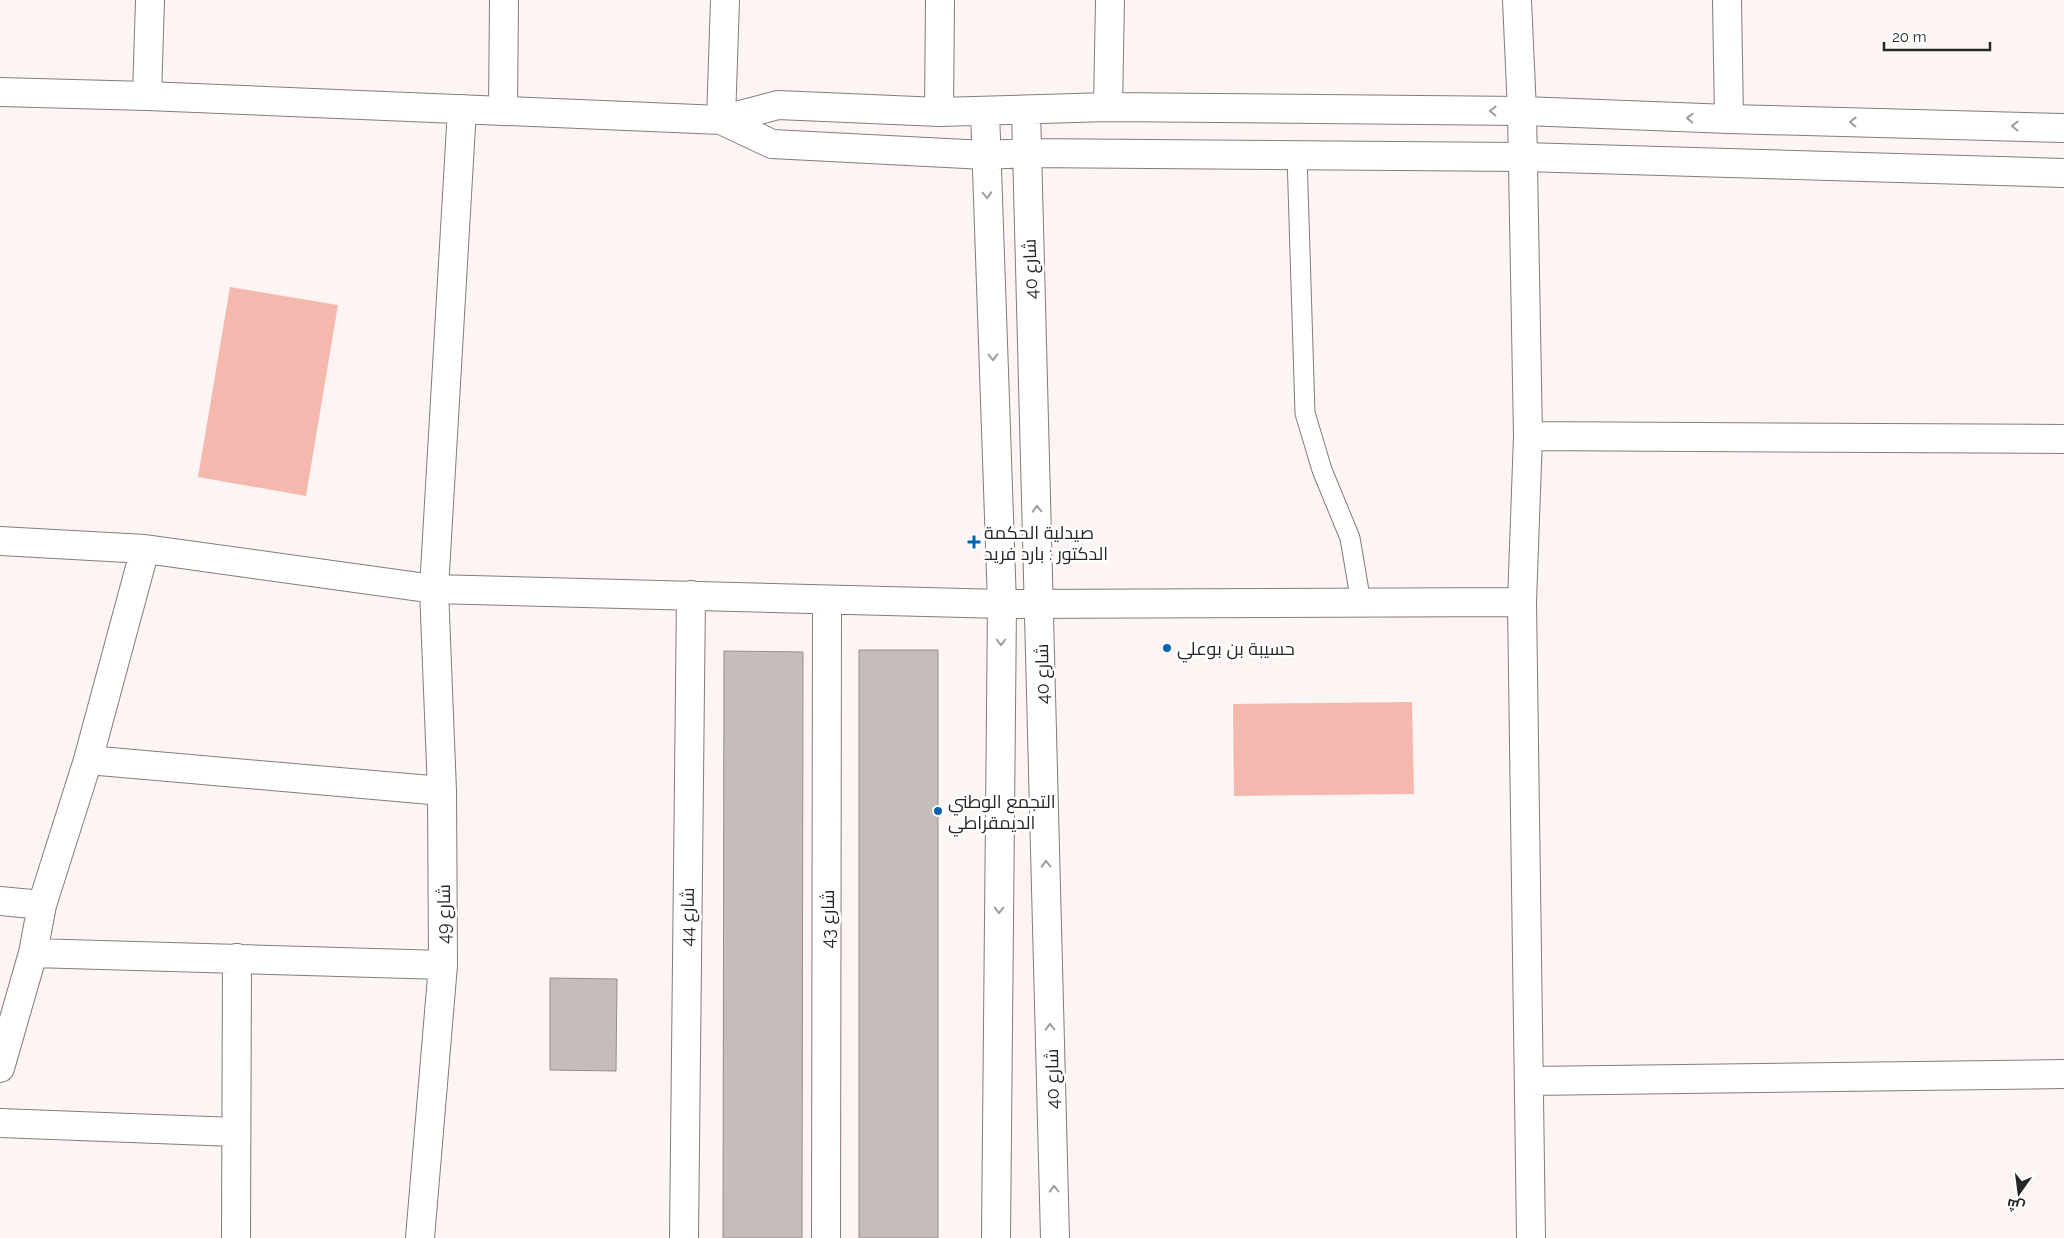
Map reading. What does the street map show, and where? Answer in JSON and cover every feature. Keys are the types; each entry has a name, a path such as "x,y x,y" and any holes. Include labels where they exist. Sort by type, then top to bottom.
{"street":[{"path":"147,96 150,0"},
{"path":"503,111 504,0"},
{"path":"720,120 724,0"},
{"path":"939,112 940,0"},
{"path":"1108,107 1110,0"},
{"path":"1517,0 1522,111 1528,436 1522,602 1531,1238"},
{"path":"1727,0 1729,119"},
{"path":"0,92 147,96 720,120 778,104 939,112 1108,107 1522,111 1729,119 2064,128"},
{"name":"شارع 49","path":"420,1238 443,965 442,791 434,589 462,109"},
{"name":"شارع 40","path":"1026,110 1055,1238"},
{"path":"985,111 1002,604 996,1238"},
{"path":"720,120 772,144 986,155 1027,153 1522,157 2064,173"},
{"path":"1528,436 2064,439"},
{"path":"0,541 145,549 434,589 691,595 827,601 1002,604 1522,602"},
{"path":"0,1068 33,953 42,904 88,760 145,549"},
{"name":"شارع 44","path":"684,1238 691,595"},
{"name":"شارع 43","path":"826,1238 827,601"},
{"path":"88,760 442,791"},
{"path":"0,901 42,904"},
{"path":"33,953 443,965"},
{"path":"236,1238 235,1132 238,958"},
{"path":"1529,1081 2064,1074"},
{"path":"0,1123 235,1132"}],"lane":[{"path":"1297,155 1305,414 1322,470 1350,538 1361,602"}],"shaded area":[{"path":"230,287 338,305 306,496 198,477"},
{"path":"1412,702 1414,794 1234,796 1233,704"}],"building":[{"path":"859,650 938,650 938,1238 859,1238"},
{"path":"724,651 803,652 802,1238 723,1238"},
{"path":"550,978 617,979 616,1071 550,1070"}],"place":[{"name":"صيدلية الحكمة الدكتور : بارد فريد","path":"974,542"},
{"name":"حسيبة بن بوعلي","path":"1167,648"},
{"name":"التجمع الوطني الديمقراطي","path":"938,811"}]}
